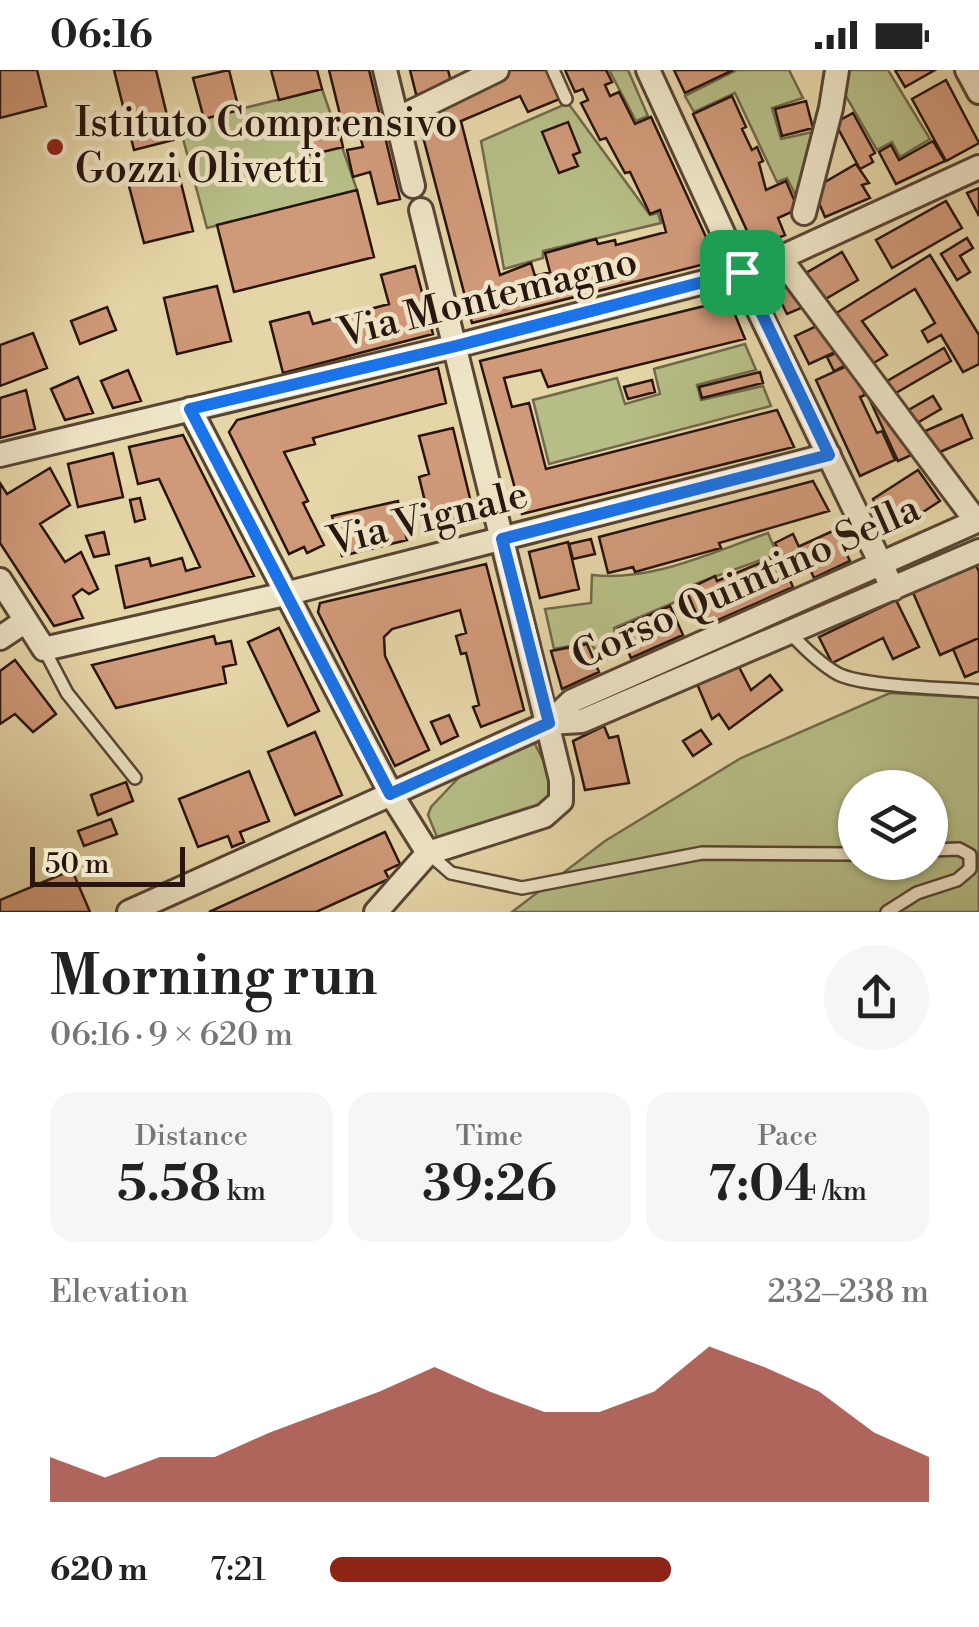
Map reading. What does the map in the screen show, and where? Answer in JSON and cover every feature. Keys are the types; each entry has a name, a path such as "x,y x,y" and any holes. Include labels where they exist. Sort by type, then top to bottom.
{"street":[{"path":"385,70 413,186"},
{"path":"397,120 496,70"},
{"path":"648,70 894,589"},
{"path":"804,213 837,70"},
{"path":"966,70 979,92"},
{"name":"Via Montemagno","path":"0,455 456,346 742,272 979,167"},
{"path":"376,912 428,852 544,816 561,801 561,780 549,723 422,210"},
{"path":"780,258 978,520"},
{"path":"190,409 390,794 428,852"},
{"name":"Via Vignale","path":"44,649 285,594 829,455"},
{"name":"Corso Quintino Sella","path":"129,912 549,723 572,702 978,520"},
{"name":"Corso Quintino Sella","path":"549,723 582,722 979,552"},
{"path":"0,580 44,649"},
{"path":"0,638 24,622"}],"lane":[{"path":"553,70 566,100"},
{"path":"790,633 840,675 896,685 979,691"},
{"path":"44,649 66,693 134,778"},
{"path":"887,912 917,894 957,880 970,869 970,855 959,849 948,849"},
{"path":"428,852 451,873 522,888 702,853 838,854"}],"green space":[{"path":"609,70 628,70 648,116 636,121"},
{"path":"737,70 789,70 803,98 772,108 781,139 817,131 798,200 787,178 777,182 735,93 694,112 685,96"},
{"path":"846,70 888,70 930,139 900,157 892,142 877,150 843,91"},
{"path":"322,89 357,190 207,228 179,124"},
{"path":"568,103 650,215 658,213 661,223 543,251 543,258 504,269 481,141"},
{"path":"745,344 756,370 697,385 701,400 763,386 771,406 549,464 533,400 617,378 625,404 660,394 654,369"},
{"path":"768,533 777,554 684,588 687,597 614,628 619,654 602,661 590,642 554,649 545,609 591,603 592,575 659,570"},
{"path":"890,693 979,698 979,912 512,912 605,841 741,758"},
{"path":"532,738 553,780 557,818 446,859 428,815 431,807 468,768"}],"building":[{"name":"Istituto Comprensivo Gozzi Olivetti","path":"0,70 37,70 46,106 0,118"},
{"path":"114,70 156,70 173,140 134,150"},
{"path":"229,70 239,110 204,119 193,78"},
{"path":"271,70 317,70 322,89 279,100"},
{"path":"329,70 369,70 400,199 378,204 370,172 353,177 347,150 363,147 359,132 345,135"},
{"path":"410,70 448,70 451,82 424,95 416,94"},
{"path":"507,70 549,70 562,98 528,112 520,96 461,121 500,275 531,263 535,276 550,272 545,253 596,239 598,244 615,240 616,245 666,232 660,210 650,214 630,172 625,173 606,138 600,140 581,103 588,100 583,89 575,92 565,70 606,70 612,82 605,85 610,96 619,92 635,124 651,117 717,261 472,323 417,114"},
{"path":"674,70 733,70 685,93"},
{"path":"895,70 935,70 905,87"},
{"path":"946,80 979,143 946,161 912,99"},
{"path":"732,96 752,150 757,147 763,161 759,163 766,190 786,181 798,209 778,218 785,235 755,248 693,114"},
{"path":"806,101 813,128 782,136 775,109"},
{"path":"853,113 875,153 870,156 873,162 860,169 835,123"},
{"path":"568,122 580,152 573,155 578,166 559,173 542,132"},
{"path":"338,126 343,147 306,156 301,135"},
{"path":"933,141 945,161 896,184 879,152 891,145 899,160"},
{"path":"175,159 193,231 144,243 125,171"},
{"path":"856,164 869,183 862,185 870,198 825,217 813,189"},
{"path":"979,188 979,216 967,193"},
{"path":"357,190 374,257 234,292 217,225"},
{"path":"946,201 962,228 892,268 876,240"},
{"path":"967,238 973,248 960,256 970,272 957,280 941,254"},
{"path":"842,252 858,280 822,301 806,273"},
{"path":"930,255 979,335 979,364 963,372 941,335 928,342 922,331 935,323 915,289 862,321 887,355 867,367 830,317"},
{"path":"415,266 433,334 283,373 270,322 309,312 313,324 389,304 381,275"},
{"path":"788,279 806,306 787,314 773,286"},
{"path":"217,286 231,341 177,354 164,298"},
{"path":"729,300 745,339 548,387 541,370 504,378 512,407 529,403 546,469 777,410 794,447 522,514 480,361"},
{"path":"107,307 116,330 80,344 71,321"},
{"path":"823,323 842,349 809,364 795,336"},
{"path":"33,333 47,368 0,386 0,345"},
{"path":"944,348 951,361 889,397 882,384"},
{"path":"842,350 850,363 834,371 827,357"},
{"path":"851,364 865,395 860,397 895,460 860,476 816,380"},
{"path":"438,368 446,403 313,438 315,444 284,452 324,545 307,553 304,547 289,554 229,432 237,420"},
{"path":"128,370 141,401 113,408 101,381"},
{"path":"760,372 763,383 702,398 699,387"},
{"path":"78,377 93,413 65,420 51,389"},
{"path":"652,380 655,392 628,399 624,387"},
{"path":"26,390 35,429 0,438 0,398"},
{"path":"876,394 918,452 898,461 869,398"},
{"path":"933,396 941,409 912,426 905,412"},
{"path":"962,415 972,438 933,455 923,432"},
{"path":"453,428 475,519 432,530 419,477 429,474 419,436"},
{"path":"183,435 254,576 125,608 116,566 149,558 151,566 182,558 186,571 200,567 159,479 138,484 129,447"},
{"path":"113,453 123,497 78,507 68,464"},
{"path":"50,468 70,505 40,524 65,562 81,552 98,589 89,594 82,589 73,596 83,618 54,626 0,543 0,483 7,494"},
{"path":"918,470 940,501 889,534 873,499"},
{"path":"813,481 829,511 719,543 721,548 635,572 633,567 608,573 599,537"},
{"path":"140,498 145,519 135,522 130,500"},
{"path":"398,501 407,540 342,556 332,516"},
{"path":"835,530 850,561 814,578 800,546"},
{"path":"104,532 109,554 94,557 86,536"},
{"path":"793,534 800,549 782,557 775,543"},
{"path":"591,539 595,554 573,559 569,544"},
{"path":"568,542 579,589 540,598 529,552"},
{"path":"779,555 793,587 702,627 686,590"},
{"path":"974,560 979,572 979,638 940,655 911,588"},
{"path":"486,564 524,710 481,727 473,707 479,705 466,653 461,654 456,636 466,633 460,610 392,629 384,637 385,656 429,750 395,766 318,612 320,603"},
{"path":"896,600 919,647 893,659 883,638 832,663 819,637"},
{"path":"670,606 683,635 631,658 618,629"},
{"path":"279,628 319,711 288,726 248,642"},
{"path":"214,636 216,644 231,641 236,664 223,667 226,683 116,708 92,665"},
{"path":"979,638 979,671 965,677 953,649"},
{"path":"587,644 599,672 562,689 551,651"},
{"path":"15,660 56,714 33,732 15,714 0,724 0,671"},
{"path":"739,667 751,690 770,675 782,690 729,729 719,714 712,719 697,684"},
{"path":"449,715 458,736 441,744 431,722"},
{"path":"604,726 609,738 618,736 629,783 585,790 573,741"},
{"path":"701,730 711,744 693,756 683,741"},
{"path":"315,732 342,795 295,815 268,752"},
{"path":"249,771 269,821 240,832 244,842 232,847 228,836 198,847 179,799"},
{"path":"126,782 133,801 98,815 91,795"},
{"path":"111,819 117,834 84,846 78,831"},
{"path":"385,832 400,864 385,871 389,879 316,912 209,912"},
{"path":"72,870 90,912 0,912 0,900"}],"place":[{"name":"Istituto Comprensivo Gozzi Olivetti","path":"55,147"}],"route":[{"path":"742,272 829,455 502,539 549,723 390,794 190,409 742,272"}]}
